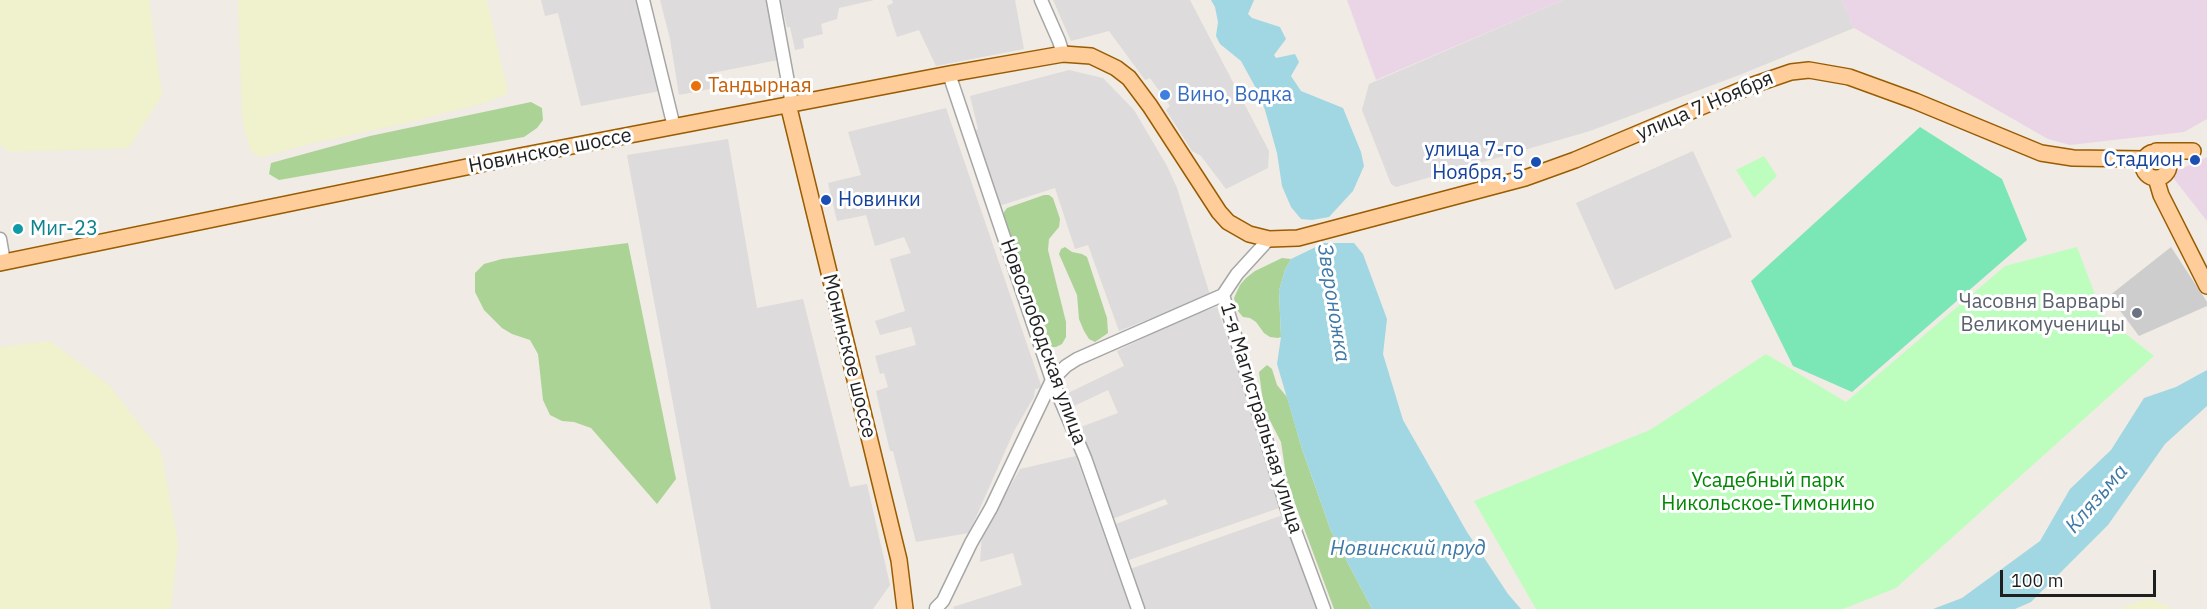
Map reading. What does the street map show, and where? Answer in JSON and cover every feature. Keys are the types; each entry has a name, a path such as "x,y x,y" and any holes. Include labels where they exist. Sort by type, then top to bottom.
{"main road":[{"name":"Новинское шоссе","path":"2,262 520,156 1063,54 1078,54 1101,60 1116,68 1137,87 1228,222 1249,234 1269,239"},
{"name":"улица 7 Ноября","path":"1269,239 1298,238 1532,175 1613,145 1775,76 1809,70 1849,77 1915,101 2041,153 2073,158 2144,159"},
{"name":"Монинское шоссе","path":"790,104 899,560 905,609"},
{"path":"2166,156 2200,148"},
{"path":"2124,159 2142,153 2200,148"},
{"path":"2154,152 2166,156 2169,162 2168,171 2164,176 2156,178 2145,172 2144,159 2148,154 2154,152"},
{"path":"2156,178 2161,195 2207,286"}],"street":[{"path":"643,0 674,127"},
{"path":"773,0 790,104"},
{"path":"1041,0 1063,54"},
{"name":"Новослободская улица","path":"949,74 1052,380 1085,458 1138,609"},
{"path":"0,239 2,262"},
{"name":"1-я Магистральная улица","path":"1269,239 1237,274 1223,294 1287,509 1324,609"},
{"path":"922,609 937,608 943,601 991,508 1052,380 1077,359 1223,294"}],"shaded area":[{"path":"541,0 637,0 660,91 581,106 558,13 545,16"},
{"path":"660,0 767,0 778,60 712,73 715,88 679,95 670,39"},
{"path":"780,0 874,0 839,8 837,19 821,24 823,34 803,39 804,48 795,50 790,27 787,27"},
{"path":"892,0 1015,0 1024,49 936,66 919,30 897,37 887,6 893,3"},
{"path":"1053,0 1190,0 1269,151 1268,168 1226,189 1201,156 1192,151 1166,110 1170,106 1150,78 1145,80 1109,31 1071,41"},
{"path":"1347,0 1563,0 1376,80"},
{"path":"1563,0 1842,0 1854,28 1742,74 1590,131 1396,187 1391,184 1362,110 1369,84"},
{"path":"1842,0 2207,0 2207,119 2184,132 2070,145 2048,139 1854,28"},
{"path":"1069,70 1103,78 1134,110 1167,166 1177,188 1210,295 1119,331 1088,245 1075,249 1055,188 999,206 974,131 978,129 970,96"},
{"path":"946,108 1042,388 1035,389 1034,397 1014,431 969,533 916,542 893,451 890,451 876,391 888,387 884,373 880,374 875,356 916,345 911,327 880,335 875,321 905,311 890,259 911,253 904,237 875,246 866,215 837,221 828,183 861,175 848,132"},
{"path":"728,139 757,308 803,299 850,487 867,484 890,585 873,609 711,609 627,155"},
{"path":"1693,151 1732,237 1615,290 1576,203"},
{"path":"2207,157 2207,221 2174,179 2176,171"},
{"path":"2171,247 2207,302 2207,306 2139,336 2109,296"},
{"path":"1217,307 1282,507 1129,560 1116,524 1168,504 1165,499 1112,519 1081,427 1118,413 1108,390 1074,406 1068,393 1124,366 1117,351 1184,318"},
{"path":"1076,456 1130,609 954,609 953,607 1022,585 1013,553 980,562 982,535 1020,469"},
{"path":"1283,515 1319,609 1145,609 1130,569"}],"green space":[{"path":"0,0 149,0 162,95 129,148 9,152 0,144"},
{"path":"238,0 487,0 508,93 487,102 403,124 313,143 263,157 256,156 251,150 242,117"},
{"path":"531,102 542,108 543,120 537,128 524,137 279,180 269,174 271,163 370,136"},
{"path":"1920,127 2002,179 2027,240 1852,392 1793,366 1751,281"},
{"path":"1764,156 1777,176 1754,198 1736,170"},
{"path":"1044,195 1053,198 1060,219 1059,227 1049,239 1048,250 1066,322 1066,337 1062,344 1056,347 1052,347 1047,341 1004,219 1004,212 1007,208"},
{"path":"628,243 676,479 657,504 591,428 574,422 562,421 550,415 543,400 538,354 530,340 502,328 484,310 475,292 475,273 484,264 502,259"},
{"path":"1065,247 1087,257 1107,318 1108,333 1095,342 1089,339 1079,319 1077,295 1059,254"},
{"name":"Усадебный парк Никольское-Тимонино","path":"2077,247 2103,316 2154,356 1896,588 1843,609 1536,609 1474,501 1650,430 1766,354 1846,402 2005,266"},
{"path":"1282,258 1291,259 1279,291 1281,337 1278,338 1270,337 1256,322 1243,317 1237,310 1234,298 1246,278"},
{"path":"50,341 109,385 161,452 178,543 171,609 0,609 0,347"},
{"path":"1267,365 1272,369 1277,385 1287,397 1302,449 1331,531 1372,609 1334,609 1287,482 1281,442 1264,409 1259,372"},
{"path":"2149,598 2173,609 2118,609"}],"water":[{"path":"1211,0 1254,0 1248,14 1252,18 1280,27 1286,39 1274,55 1276,58 1295,54 1299,62 1291,76 1301,91 1343,108 1361,152 1364,166 1353,191 1329,217 1301,219 1291,207 1282,186 1277,153 1265,110 1241,61 1220,44 1216,36 1218,22"},
{"name":"Новинский пруд","path":"1324,243 1354,243 1363,254 1387,319 1383,354 1403,420 1467,532 1508,594 1521,609 1372,609 1331,531 1302,449 1277,364 1281,337 1279,291 1285,270 1291,259"},
{"name":"Клязьма","path":"2207,370 2207,406 2165,444 2108,525 2031,602 2015,609 1933,609 1962,598 2040,541 2070,489 2111,450 2144,398 2176,387"}],"place":[{"name":"Тандырная","path":"696,86"},
{"name":"Вино, Водка","path":"1165,95"},
{"name":"Стадион","path":"2195,160"},
{"name":"улица 7-го Ноября, 5","path":"1536,162"},
{"name":"Новинки","path":"826,200"},
{"name":"Миг-23","path":"18,229"},
{"name":"Часовня Варвары Великомученицы","path":"2137,313"}],"water label":[{"name":"Звероножка","path":"1333,303"}]}
